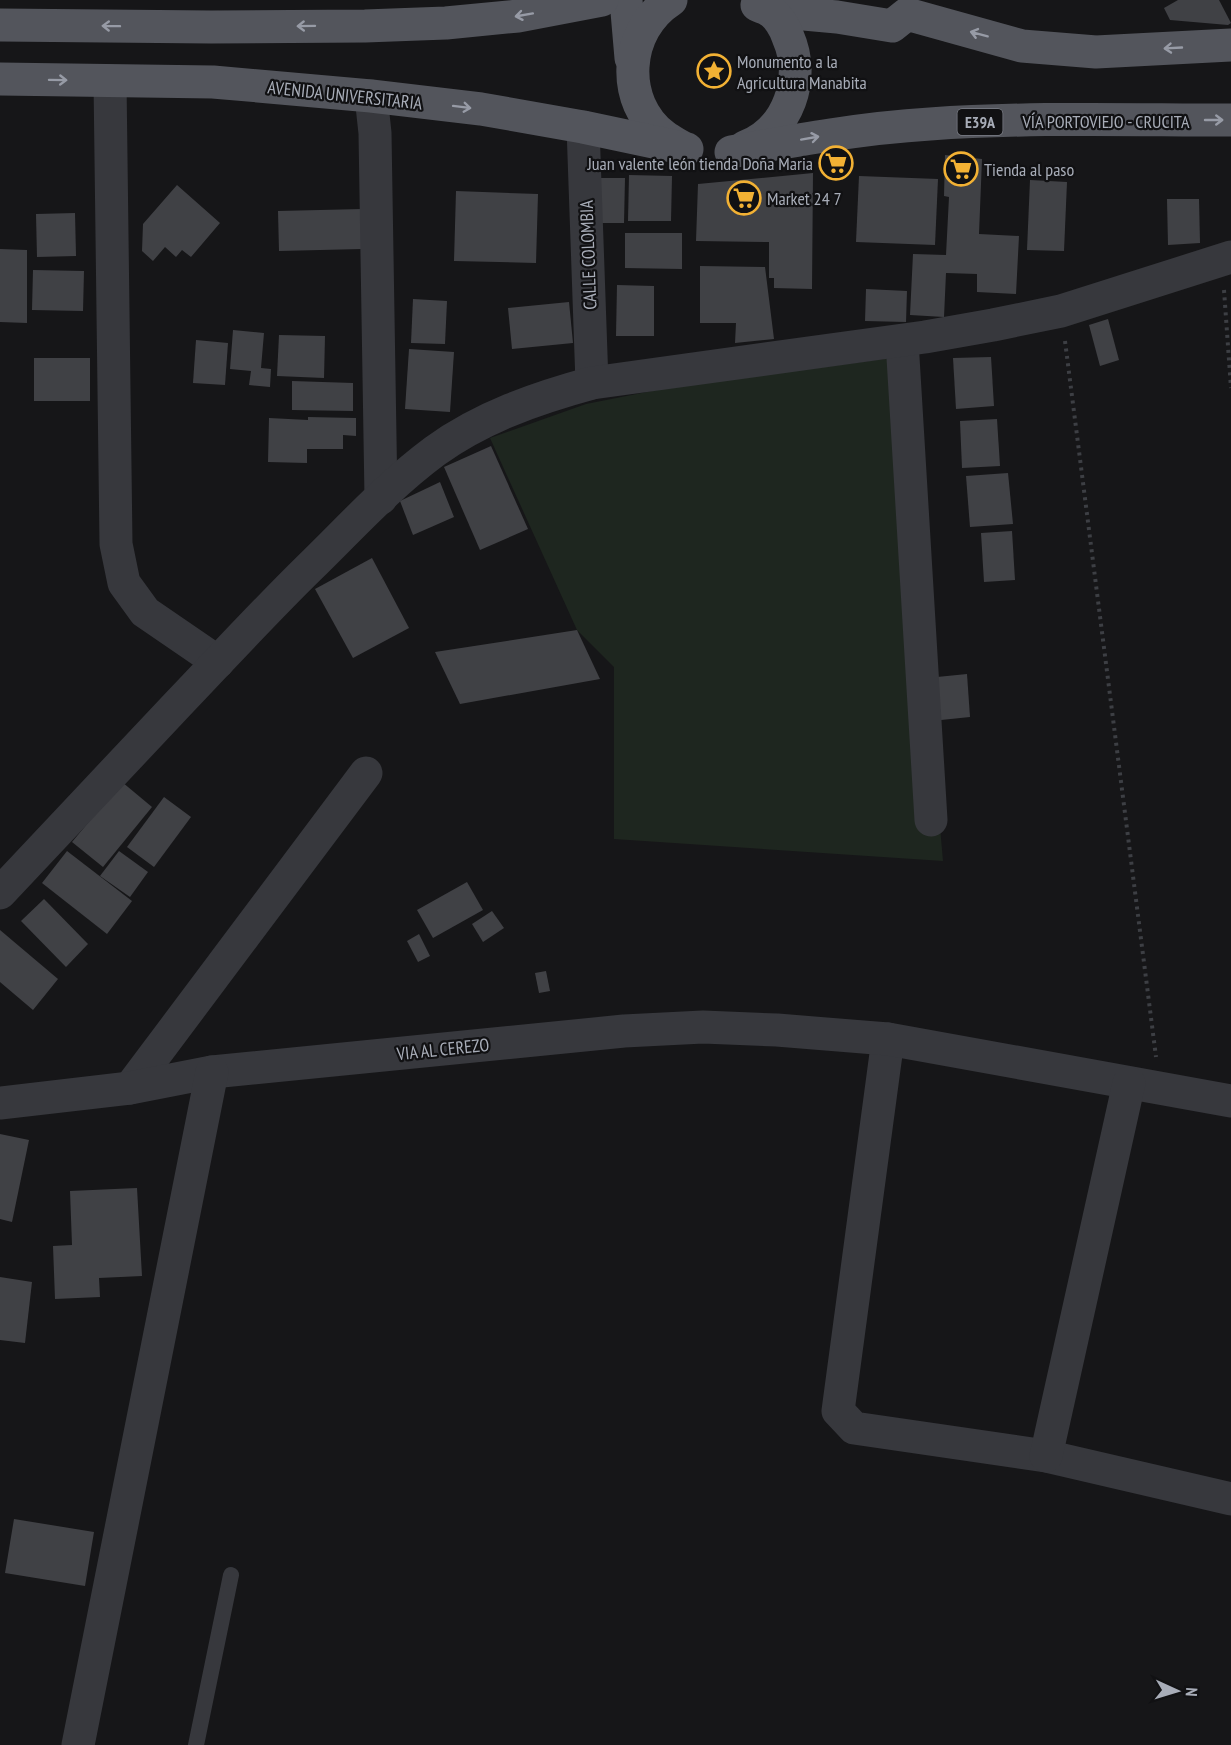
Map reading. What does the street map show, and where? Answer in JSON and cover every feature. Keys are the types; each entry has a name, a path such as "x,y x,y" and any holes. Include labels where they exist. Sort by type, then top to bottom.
{"main road":[{"path":"365,26 470,0"},
{"path":"0,24 211,27 446,23 518,16 602,0"},
{"name":"E39A","path":"626,0 634,93 646,117 664,136 687,149 709,153 731,152 752,144 770,131 784,114 793,93 796,71 794,49 785,29 759,4"},
{"name":"E39A","path":"634,93 632,67 637,42 650,19 671,0"},
{"path":"857,0 911,14"},
{"name":"E39A","path":"759,4 837,17 911,14 1022,46 1096,52 1231,45"},
{"name":"AVENIDA UNIVERSITARIA","path":"0,79 213,82 371,96 481,110 583,127 687,149"},
{"name":"VÍA PORTOVIEJO - CRUCITA","path":"731,152 822,136 930,124 1060,120 1231,120"}],"street":[{"path":"110,81 116,544 124,583 145,612 218,662"},
{"path":"371,96 375,133 381,498"},
{"name":"CALLE COLOMBIA","path":"583,127 592,383"},
{"path":"0,893 277,599 381,498 435,451 476,426 551,394 592,383 902,341 993,325 1061,311 1227,258"},
{"path":"902,341 931,820"},
{"path":"130,1088 366,773"},
{"name":"VIA AL CEREZO","path":"0,1102 130,1088 212,1072 635,1031 714,1028 777,1030 888,1039 1231,1101"},
{"path":"888,1039 838,1411 854,1428 1046,1456 1231,1499"},
{"path":"78,1745 212,1072"},
{"path":"1046,1456 1144,1086"}],"lane":[{"path":"196,1745 231,1575"}],"path":[{"path":"1227,258 1231,388"},
{"path":"1061,311 1144,1086"}],"shaded area":[{"path":"899,357 943,861 614,839 614,667 577,630 490,438 586,404 667,388"}],"building":[{"path":"1178,0 1219,0 1231,23 1228,25 1170,20 1164,8"},
{"path":"945,155 982,159 979,234 1019,236 1016,294 977,292 977,274 946,273 944,317 910,315 913,254 946,255 949,197 944,196"},
{"path":"813,173 812,289 774,288 774,278 769,278 769,242 696,241 698,184"},
{"path":"629,175 672,176 671,221 628,221"},
{"path":"859,176 938,179 935,245 856,242"},
{"path":"600,178 625,178 624,223 599,223"},
{"path":"1030,180 1067,182 1064,251 1027,250"},
{"path":"177,185 220,223 191,257 182,250 176,257 165,247 153,261 142,251 143,224"},
{"path":"456,191 538,194 536,263 454,261"},
{"path":"1167,199 1199,199 1200,243 1168,245"},
{"path":"362,209 362,249 279,251 278,211"},
{"path":"75,213 76,256 37,257 36,214"},
{"path":"625,233 682,233 682,269 625,268"},
{"path":"0,249 27,250 27,323 0,322"},
{"path":"700,266 765,267 774,339 735,343 736,323 700,323"},
{"path":"33,270 84,271 83,311 32,310"},
{"path":"617,285 654,286 654,336 616,336"},
{"path":"866,289 907,291 906,322 865,321"},
{"path":"413,299 447,301 445,344 411,343"},
{"path":"569,302 573,343 512,349 508,308"},
{"path":"1108,319 1119,360 1100,366 1089,325"},
{"path":"233,330 264,333 261,368 271,369 270,387 249,385 251,371 230,369"},
{"path":"279,335 325,336 324,378 277,376"},
{"path":"196,340 228,343 225,385 193,383"},
{"path":"409,349 454,352 450,412 405,409"},
{"path":"991,357 994,406 956,409 953,358"},
{"path":"34,358 90,358 90,401 34,401"},
{"path":"292,381 353,383 353,411 292,410"},
{"path":"308,417 356,418 356,436 343,435 343,449 307,449 307,463 268,462 269,418 308,420"},
{"path":"997,419 1000,466 962,468 960,421"},
{"path":"491,446 528,529 480,550 444,467"},
{"path":"1008,473 1013,524 970,527 966,476"},
{"path":"440,482 454,517 413,535 400,501"},
{"path":"1012,531 1015,580 984,582 981,533"},
{"path":"372,558 409,628 353,658 315,589"},
{"path":"577,630 600,679 460,704 435,652"},
{"path":"967,674 970,717 941,720 937,677"},
{"path":"122,782 152,807 103,867 72,842"},
{"path":"164,797 191,817 154,867 127,847"},
{"path":"67,851 132,901 107,934 42,883"},
{"path":"119,851 148,872 130,897 100,876"},
{"path":"467,882 483,910 433,938 417,910"},
{"path":"44,899 88,944 66,967 21,921"},
{"path":"492,911 504,928 483,942 472,924"},
{"path":"0,930 58,979 33,1010 0,982"},
{"path":"419,934 430,956 418,962 407,941"},
{"path":"546,971 550,991 539,993 535,973"},
{"path":"0,1134 29,1140 12,1222 0,1219"},
{"path":"137,1188 142,1276 99,1278 100,1297 55,1299 53,1246 72,1245 70,1191"},
{"path":"0,1277 32,1282 25,1343 0,1340"},
{"path":"14,1519 94,1532 85,1586 5,1573"}],"place":[{"name":"Monumento a la Agricultura Manabita","path":"714,71"},
{"name":"Juan valente león tienda Doña Maria","path":"836,163"},
{"name":"Tienda al paso","path":"961,169"},
{"name":"Market 24 7","path":"744,198"}]}
